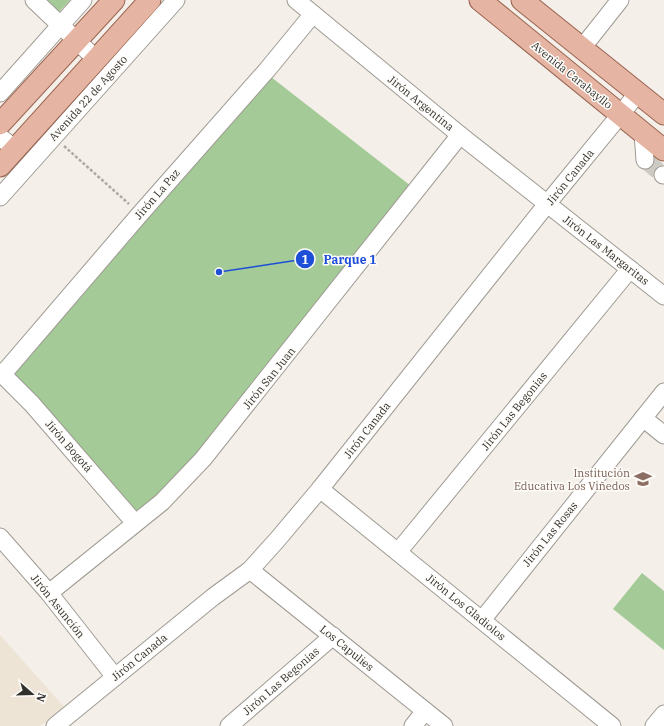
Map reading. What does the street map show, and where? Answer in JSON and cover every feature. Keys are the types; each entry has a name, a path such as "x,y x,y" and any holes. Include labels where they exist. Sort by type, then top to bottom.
{"main road":[{"path":"0,124 114,0"},
{"name":"Avenida 22 de Agosto","path":"0,166 8,143 96,59 150,0"},
{"name":"Avenida Carabayllo","path":"480,0 664,150"},
{"path":"522,0 664,114"}],"street":[{"path":"34,0 61,24 96,59"},
{"path":"0,92 83,0"},
{"name":"Avenida 22 de Agosto","path":"0,196 176,0"},
{"name":"Jirón Argentina","path":"296,0 460,135 547,204"},
{"path":"582,48 620,0"},
{"name":"Jirón La Paz","path":"1,374 267,70 313,14"},
{"name":"Jirón Canada","path":"55,726 213,597 250,570 320,489 547,204 638,93"},
{"path":"643,133 645,160"},
{"name":"Jirón San Juan","path":"49,593 162,502 203,460 460,135"},
{"name":"Jirón Las Margaritas","path":"547,204 664,296"},
{"name":"Jirón Las Begonias","path":"398,552 630,269"},
{"name":"Jirón Bogotá","path":"1,374 32,404 135,523"},
{"name":"Jirón Las Rosas","path":"482,620 664,392"},
{"path":"643,418 664,435"},
{"name":"Jirón Los Gladiolos","path":"320,489 612,726"},
{"name":"Jirón Asunción","path":"0,537 49,593 115,677"},
{"name":"Los Capulies","path":"250,570 444,726"},
{"name":"Jirón Las Begonias","path":"230,726 333,636"},
{"path":"413,726 425,711"},
{"path":"654,726 664,714"}],"path":[{"path":"54,136 140,214"}],"shaded area":[{"path":"0,635 65,708 40,726 0,726"}],"green space":[{"path":"45,0 70,0 59,12"},
{"path":"271,77 411,186 198,454 142,512 134,512 13,374 14,365"},
{"path":"642,573 664,591 664,650 613,609"}],"tunnel":[{"path":"645,160 663,175"}],"place":[{"name":"Parque 1","path":"219,272"},
{"name":"Institución Educativa Los Viñedos","path":"643,479"}]}
